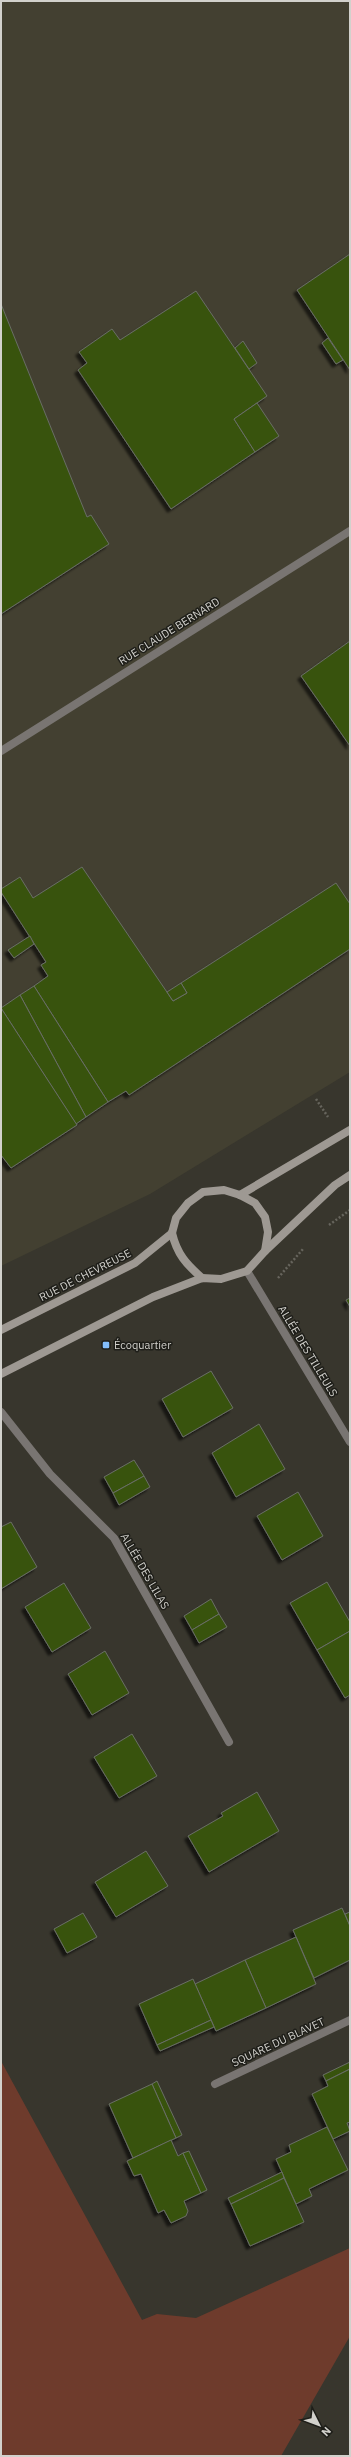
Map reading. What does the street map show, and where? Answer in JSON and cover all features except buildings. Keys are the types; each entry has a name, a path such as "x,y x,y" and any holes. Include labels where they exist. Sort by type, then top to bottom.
{"street":[{"name":"RUE CLAUDE BERNARD","path":"1,751 350,531"},
{"path":"240,1195 350,1130"},
{"path":"1,1374 153,1297 202,1278 221,1279 247,1271 265,1251 335,1185 350,1175"},
{"path":"202,1278 184,1262 175,1247 172,1233 176,1218 188,1203 203,1192 224,1190 240,1195 254,1203 265,1217 268,1232 265,1251"},
{"name":"RUE DE CHEVREUSE","path":"1,1330 135,1263 172,1233"},
{"name":"ALLÉE DES TILLEULS","path":"247,1271 350,1442"},
{"name":"ALLÉE DES LILAS","path":"1,1412 50,1474 114,1538 229,1742"},
{"name":"SQUARE DU BLAVET","path":"214,2084 350,2020"}],"path":[{"path":"324,1229 350,1210"},
{"path":"262,1294 305,1247"}],"shaded area":[{"path":"1,1 350,1 350,1072 150,1194 1,1266"},
{"path":"1,2061 142,2320 157,2314 196,2318 350,2248 350,2336 281,2456 1,2456"}],"place":[{"name":"Écoquartier","path":"106,1345"}]}
